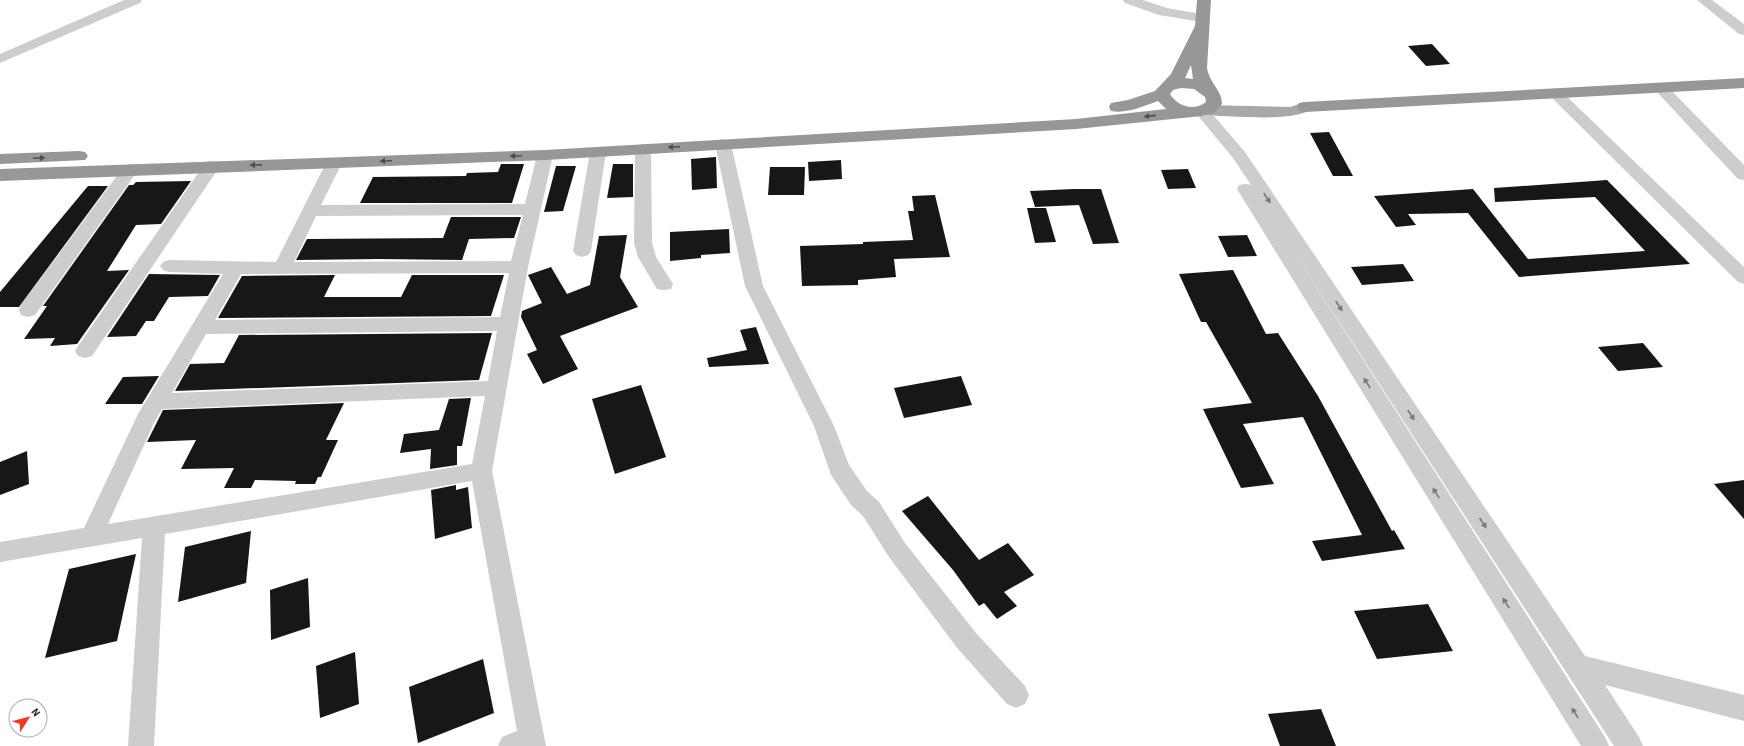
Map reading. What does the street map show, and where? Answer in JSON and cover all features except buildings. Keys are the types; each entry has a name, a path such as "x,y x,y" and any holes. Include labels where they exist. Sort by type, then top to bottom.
{"highway":[{"path":"1202,106 1199,68 1204,0"},
{"path":"1165,90 1178,76 1202,22"},
{"path":"0,159 362,148 1069,118 1131,105 1165,90 1176,83 1190,83 1202,106"},
{"path":"1305,107 1744,83"},
{"path":"1165,90 1168,103 1202,106"},
{"path":"0,175 598,152 1076,124 1202,106"}],"main road":[{"path":"1202,106 1290,112 1300,110 1305,107"}],"street":[{"path":"0,59 135,0"},
{"path":"1130,0 1164,12 1202,22"},
{"path":"1704,0 1744,31"},
{"path":"1661,88 1744,175"},
{"path":"1555,94 1744,278"},
{"path":"1202,106 1239,155 1630,746"},
{"path":"1202,106 1224,155 1596,746"},
{"path":"723,144 754,286 824,426 839,468 859,498 871,509 897,550 962,635 1016,695"},
{"path":"643,149 643,243 647,257 664,284"},
{"path":"582,251 598,152"},
{"path":"525,744 481,471 508,324 545,155"},
{"path":"282,267 334,163"},
{"path":"85,352 212,166"},
{"path":"28,310 131,170"},
{"path":"310,211 533,209"},
{"path":"169,266 236,268 520,267"},
{"path":"91,537 145,420 236,268"},
{"path":"201,327 508,324"},
{"path":"157,401 496,388"},
{"path":"0,552 481,471"},
{"path":"141,746 154,526"},
{"path":"1577,666 1744,708"}]}
